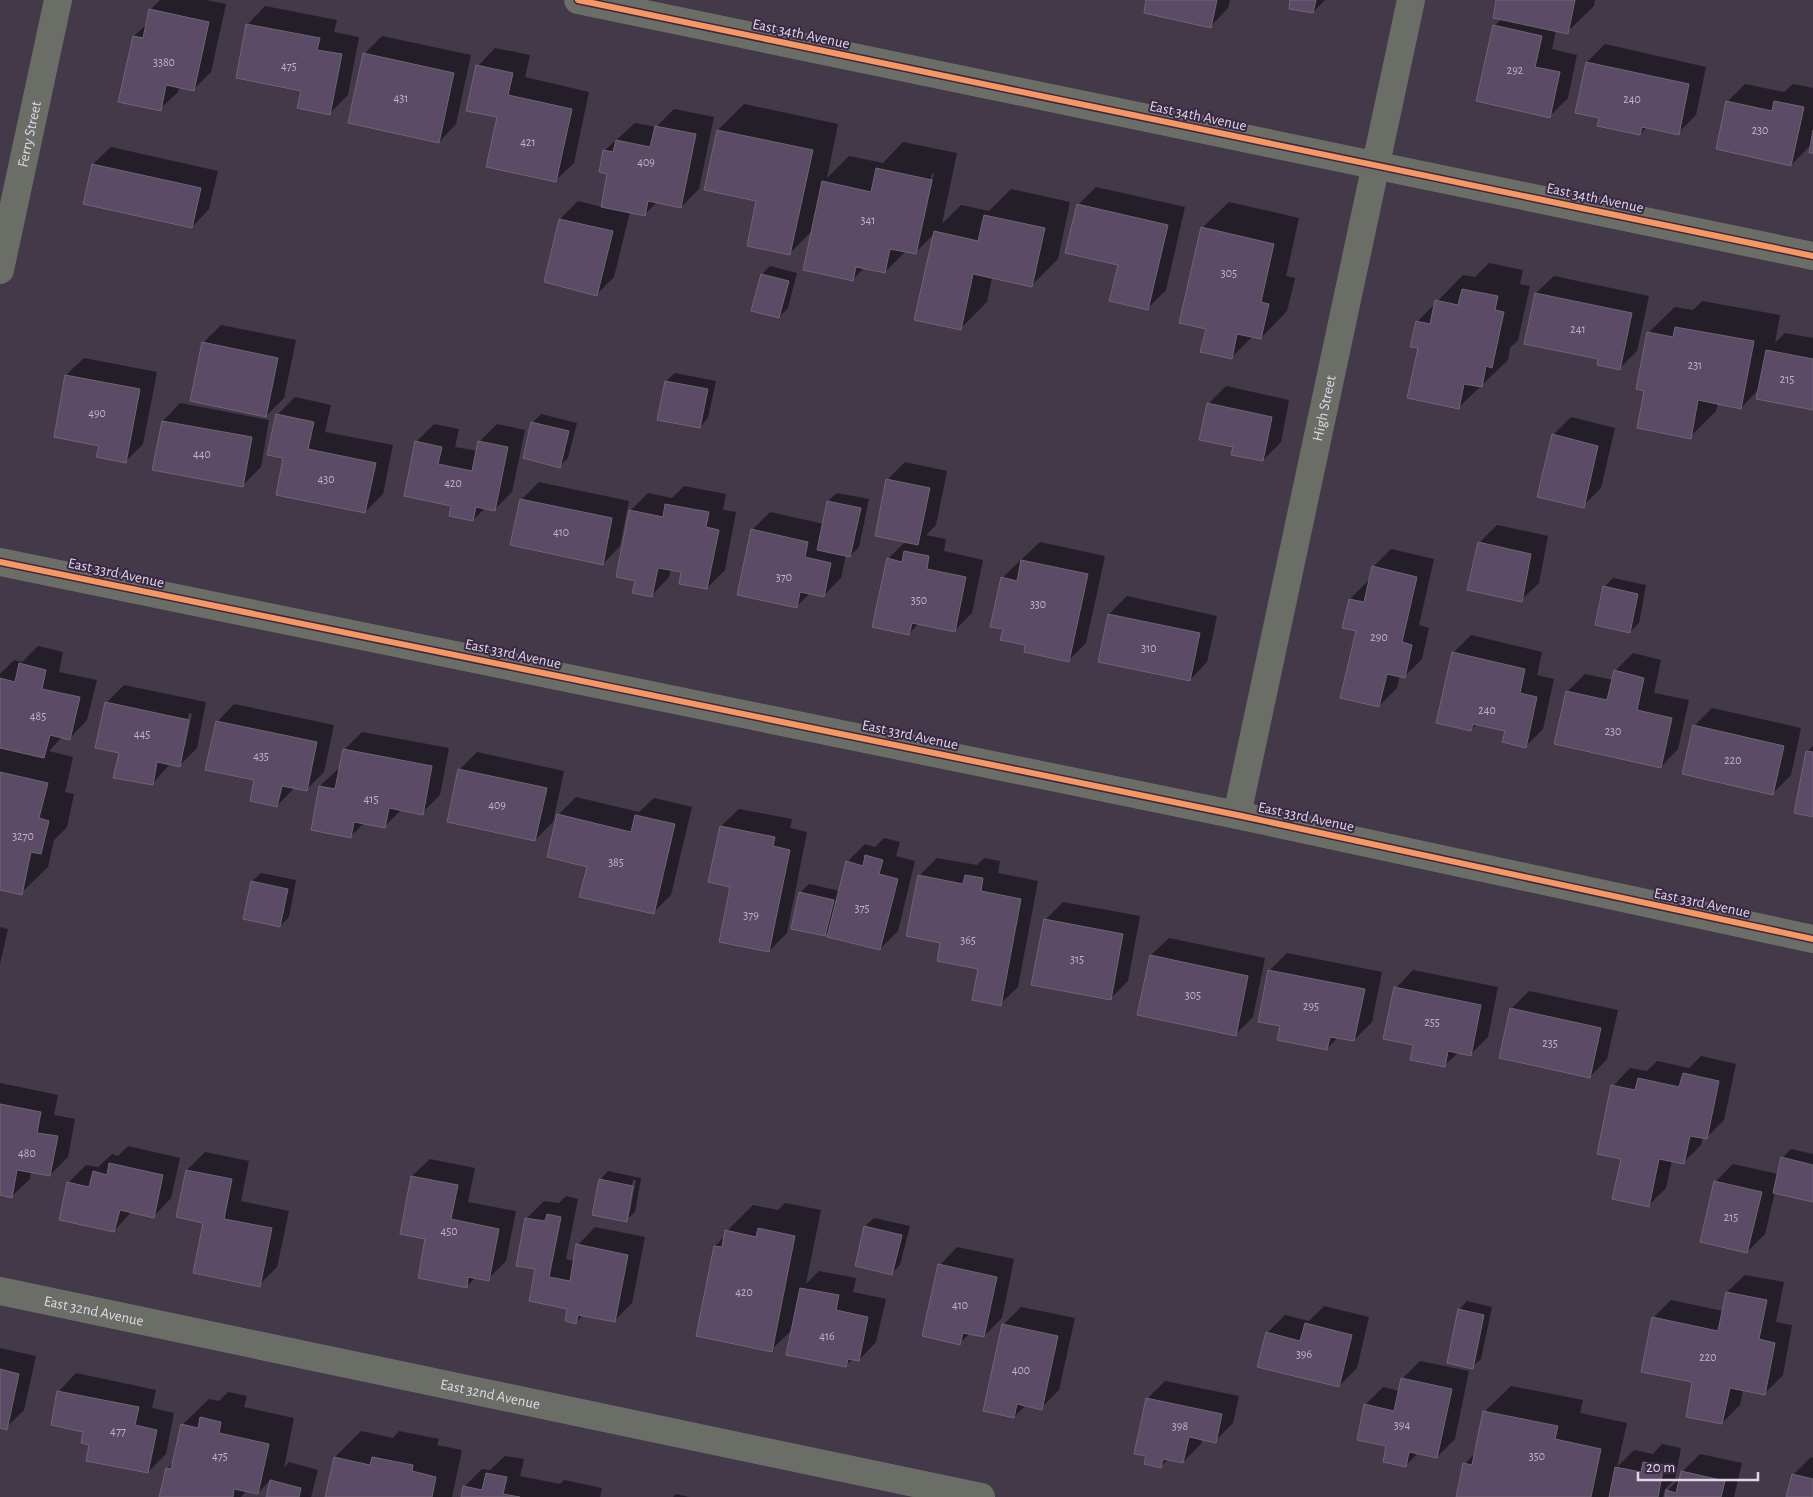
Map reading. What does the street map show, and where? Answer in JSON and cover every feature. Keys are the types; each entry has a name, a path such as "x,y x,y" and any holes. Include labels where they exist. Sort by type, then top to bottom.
{"street":[{"name":"Ferry Street","path":"0,270 58,0"},
{"name":"East 34th Avenue","path":"578,0 1813,256"},
{"name":"High Street","path":"1238,816 1411,0"},
{"name":"East 33rd Avenue","path":"0,562 1238,816 1813,939"},
{"name":"East 32nd Avenue","path":"0,1292 981,1497"}],"building":[{"path":"1146,0 1217,0 1211,28 1144,13"},
{"path":"1290,0 1316,0 1313,13 1289,9"},
{"path":"1496,0 1575,0 1568,34 1493,18"},
{"path":"149,9 209,22 194,91 166,85 161,111 118,102 133,36 143,38"},
{"path":"246,24 320,38 317,50 342,54 330,115 297,108 301,91 236,78"},
{"path":"1493,25 1542,36 1535,67 1560,72 1550,118 1476,101"},
{"path":"363,53 454,73 439,143 348,123"},
{"path":"1586,62 1689,84 1679,135 1642,127 1640,135 1597,126 1599,118 1575,113"},
{"path":"476,65 513,73 508,95 572,109 556,182 486,167 497,117 466,111"},
{"path":"1726,101 1772,111 1774,101 1804,107 1791,166 1716,149"},
{"path":"655,126 696,134 681,208 648,201 645,216 601,207 607,174 599,172 603,150 613,152 616,140 650,147"},
{"path":"717,130 813,150 790,255 747,246 756,201 704,190"},
{"path":"1813,130 1813,153 1809,153"},
{"path":"92,164 201,188 192,228 83,204"},
{"path":"876,168 932,180 916,254 890,249 885,273 856,267 853,281 803,270 822,181 871,192"},
{"path":"1077,204 1168,225 1148,310 1109,301 1118,265 1065,253"},
{"path":"984,215 1045,228 1032,287 973,274 961,330 914,320 934,231 978,241"},
{"path":"559,219 613,231 597,296 544,282"},
{"path":"1201,227 1274,244 1261,302 1269,304 1261,339 1237,334 1232,359 1200,352 1206,329 1179,323"},
{"path":"761,274 789,281 779,318 751,311"},
{"path":"1462,289 1498,296 1495,310 1504,312 1492,368 1486,366 1482,387 1464,384 1459,409 1407,398 1418,348 1410,347 1416,321 1430,324 1435,300 1458,305"},
{"path":"1535,293 1632,313 1620,370 1597,365 1598,359 1524,344"},
{"path":"1675,327 1754,341 1741,409 1698,400 1691,439 1637,428 1644,391 1636,389 1647,332 1673,337"},
{"path":"202,342 278,358 266,417 190,401"},
{"path":"1766,350 1813,359 1813,410 1756,399"},
{"path":"65,375 140,389 126,463 96,457 99,446 54,437"},
{"path":"665,381 708,389 700,428 657,420"},
{"path":"1207,403 1272,417 1263,461 1231,455 1233,447 1199,440"},
{"path":"276,414 314,422 308,449 376,463 365,513 276,495 283,458 267,455"},
{"path":"162,421 252,437 243,487 152,470"},
{"path":"531,422 569,431 560,468 523,458"},
{"path":"1552,434 1598,446 1584,508 1537,497"},
{"path":"415,441 442,447 438,464 472,471 478,441 508,447 495,511 476,507 473,521 449,516 451,506 404,496"},
{"path":"886,479 930,488 918,545 875,536"},
{"path":"520,499 612,518 603,565 510,545"},
{"path":"827,501 861,508 850,557 817,550"},
{"path":"665,504 709,512 706,527 719,530 707,589 679,584 681,572 658,568 652,597 632,593 635,581 616,577 629,510 663,517"},
{"path":"751,529 808,542 805,557 831,563 824,597 800,592 797,608 737,595"},
{"path":"1478,542 1531,554 1522,602 1467,590"},
{"path":"904,551 929,556 927,569 966,577 955,632 912,623 909,635 872,627 887,558 902,562"},
{"path":"1021,560 1088,574 1069,662 1024,652 1025,645 1000,640 1003,629 990,627 1001,577 1017,581"},
{"path":"1372,566 1417,577 1402,642 1412,645 1405,678 1387,674 1379,707 1340,698 1356,631 1342,628 1349,599 1364,602"},
{"path":"1603,586 1638,594 1630,633 1595,625"},
{"path":"1108,614 1200,633 1190,681 1098,662"},
{"path":"1452,652 1525,669 1520,693 1537,697 1526,748 1502,742 1505,731 1473,724 1471,731 1436,723"},
{"path":"19,663 46,670 42,689 80,697 70,740 50,735 44,758 0,748 0,678 15,682"},
{"path":"1614,670 1644,678 1637,710 1672,718 1661,768 1554,744 1566,691 1607,700"},
{"path":"105,702 189,720 180,767 157,762 153,785 113,778 119,753 95,748"},
{"path":"216,721 317,742 307,791 282,786 277,807 250,801 254,780 205,770"},
{"path":"1693,725 1784,746 1773,795 1682,774"},
{"path":"343,749 432,766 423,815 389,808 385,828 354,822 351,838 311,830 319,786 335,789"},
{"path":"1806,751 1813,752 1813,817 1794,813"},
{"path":"458,769 547,788 535,841 447,822"},
{"path":"0,772 48,783 39,818 49,821 41,854 31,852 22,895 0,890"},
{"path":"557,814 631,832 635,815 675,824 654,914 579,897 587,867 547,857"},
{"path":"720,826 775,837 773,846 790,850 769,952 719,942 730,887 708,882"},
{"path":"865,855 883,860 879,874 898,879 880,950 827,937 846,861 863,866"},
{"path":"918,875 963,884 965,875 983,878 981,891 1021,899 1001,1006 972,1000 978,969 937,961 940,943 906,936"},
{"path":"251,881 288,889 280,927 243,919"},
{"path":"799,892 834,900 825,936 791,929"},
{"path":"1044,919 1123,934 1111,1000 1031,985"},
{"path":"1150,955 1248,976 1236,1036 1137,1015"},
{"path":"1268,970 1365,989 1354,1041 1330,1037 1327,1050 1277,1040 1280,1026 1258,1022"},
{"path":"1394,987 1481,1005 1471,1056 1448,1051 1445,1067 1410,1060 1413,1045 1383,1039"},
{"path":"1510,1008 1601,1028 1590,1078 1499,1058"},
{"path":"1683,1073 1719,1081 1707,1139 1690,1136 1684,1164 1659,1159 1649,1207 1612,1199 1621,1159 1597,1154 1611,1085 1635,1090 1638,1078 1679,1087"},
{"path":"0,1104 41,1112 37,1133 58,1136 50,1176 17,1170 12,1198 0,1195"},
{"path":"1781,1157 1813,1165 1813,1202 1773,1193"},
{"path":"109,1163 163,1175 154,1218 120,1210 114,1232 59,1220 67,1182 89,1187 93,1171 107,1175"},
{"path":"186,1170 232,1179 224,1219 272,1228 260,1287 193,1273 203,1223 176,1217"},
{"path":"411,1176 458,1185 451,1219 499,1229 489,1281 468,1277 467,1288 418,1278 425,1239 400,1234"},
{"path":"599,1179 633,1186 627,1222 592,1215"},
{"path":"1714,1181 1762,1192 1747,1253 1700,1242"},
{"path":"547,1214 561,1217 549,1277 570,1281 576,1244 628,1255 615,1322 578,1315 576,1324 565,1321 567,1309 529,1301 535,1269 516,1266 525,1218 545,1221"},
{"path":"864,1226 902,1235 892,1275 855,1266"},
{"path":"758,1228 795,1236 772,1352 696,1336 714,1246 722,1247 725,1230 756,1237"},
{"path":"938,1264 997,1277 984,1337 963,1333 960,1345 922,1336"},
{"path":"800,1288 839,1295 836,1310 868,1317 859,1361 848,1359 846,1367 786,1355"},
{"path":"1726,1292 1767,1300 1759,1339 1775,1343 1765,1395 1730,1388 1722,1424 1686,1417 1692,1382 1641,1372 1652,1317 1718,1331"},
{"path":"1458,1309 1484,1315 1473,1369 1447,1363"},
{"path":"1305,1323 1352,1335 1339,1387 1257,1367 1266,1332 1300,1341"},
{"path":"1002,1324 1058,1336 1042,1410 1017,1404 1014,1418 983,1411"},
{"path":"0,1369 19,1374 7,1430 0,1428"},
{"path":"1401,1378 1452,1389 1437,1458 1409,1452 1406,1467 1383,1462 1386,1446 1357,1440 1364,1404 1394,1411"},
{"path":"57,1391 139,1407 135,1425 157,1430 148,1473 86,1461 89,1445 81,1443 83,1432 51,1425"},
{"path":"1146,1398 1222,1414 1216,1443 1189,1437 1183,1463 1163,1459 1161,1468 1144,1464 1146,1456 1134,1454"},
{"path":"1483,1411 1558,1426 1555,1439 1601,1449 1591,1497 1456,1497 1463,1463 1472,1465"},
{"path":"200,1417 221,1422 219,1433 269,1444 258,1494 234,1489 233,1497 159,1497 166,1468 171,1469 181,1424 198,1428"},
{"path":"334,1457 370,1465 372,1457 413,1465 412,1471 436,1477 432,1497 325,1497"},
{"path":"1643,1462 1664,1465 1658,1497 1609,1497 1615,1467 1641,1472"},
{"path":"1681,1471 1725,1481 1721,1497 1665,1497 1666,1490 1676,1493"},
{"path":"486,1473 507,1477 503,1494 520,1497 461,1497 463,1486 482,1490"},
{"path":"1792,1474 1813,1479 1813,1497 1786,1497"},
{"path":"270,1480 301,1488 299,1497 266,1497"}],"cycle path":[{"path":"578,0 1813,256"},
{"path":"0,562 1237,815 1813,939"}]}
